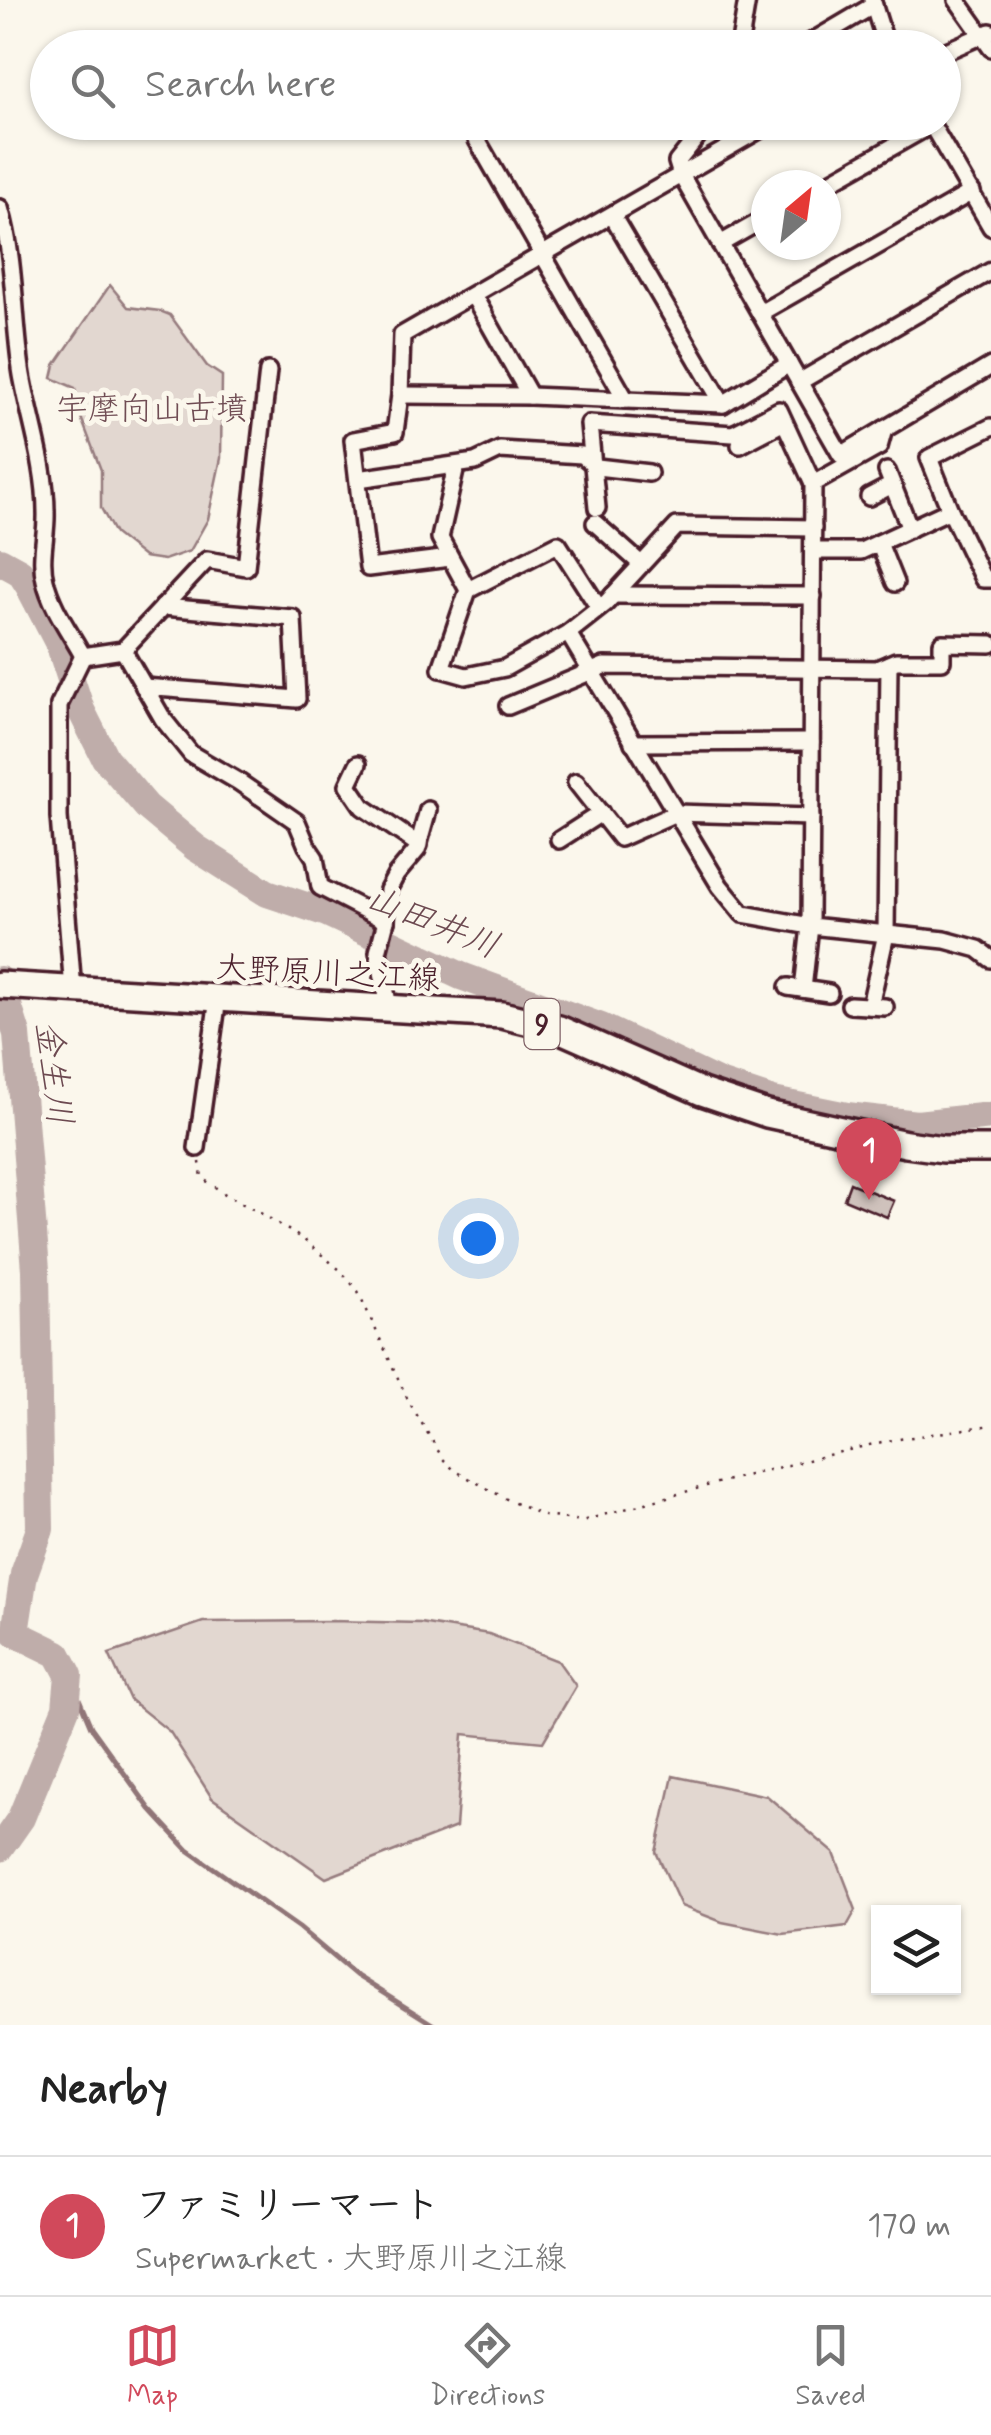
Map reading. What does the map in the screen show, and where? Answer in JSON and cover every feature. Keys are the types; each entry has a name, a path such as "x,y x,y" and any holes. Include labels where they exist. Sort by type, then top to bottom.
{"main road":[{"name":"大野原川之江線","path":"0,985 502,1014 584,1038 702,1092 767,1114 906,1144 991,1149"}],"street":[{"path":"741,30 747,0"},
{"path":"957,0 988,39 961,47"},
{"path":"829,30 873,2 881,30"},
{"path":"477,140 626,400"},
{"path":"695,140 677,162 681,175 841,454 991,366"},
{"path":"450,558 368,568 353,440 394,432 402,335 742,140"},
{"path":"841,176 903,140"},
{"path":"941,140 991,227"},
{"path":"971,190 986,198 991,206"},
{"path":"760,313 971,190"},
{"path":"0,208 7,232 22,372 46,512 42,552 45,580 83,656"},
{"path":"612,214 723,404"},
{"path":"720,244 751,226"},
{"path":"799,382 991,271"},
{"path":"473,295 530,396"},
{"path":"400,394 723,404 789,364"},
{"path":"83,656 123,650 207,560 246,567 268,371"},
{"path":"641,564 596,515 588,424 733,434 779,410 813,484 810,926 795,988 829,992"},
{"path":"740,445 784,422"},
{"path":"991,426 929,458 983,579 991,579"},
{"path":"813,484 879,447 884,429"},
{"path":"358,479 475,462 500,450 582,455 597,467 649,473"},
{"path":"455,471 440,538 468,590"},
{"path":"869,497 890,478 910,529"},
{"path":"813,551 862,552 950,510"},
{"path":"599,608 558,544 468,590 441,670 466,676 504,668 568,634 599,608 613,595 677,526 813,528"},
{"path":"879,543 896,583"},
{"path":"613,595 812,596"},
{"path":"144,687 297,698 293,618 163,607"},
{"path":"568,634 720,886 743,914 810,926 945,940 978,949 991,959"},
{"path":"508,706 604,666 877,669 896,661 942,661 942,643 991,644"},
{"path":"123,650 163,719 190,754 297,822 316,858 320,888 386,920"},
{"path":"73,990 59,818 60,705 83,656"},
{"path":"850,1004 878,1006 886,934 889,664"},
{"path":"634,743 811,742"},
{"path":"358,764 348,785 363,807 419,845"},
{"path":"576,782 620,838 676,813 811,816"},
{"path":"389,1008 378,952 388,890 419,845 428,810"},
{"path":"559,840 601,813"},
{"path":"197,1148 218,998"}],"path":[{"path":"197,1148 202,1178 304,1240 340,1270 358,1292 408,1400 454,1470 544,1516 582,1521 832,1454 991,1426"}],"green space":[{"name":"宇摩向山古墳","path":"110,285 128,307 170,315 207,366 222,376 221,458 208,519 190,551 164,560 144,557 115,534 101,508 101,470 80,415 75,388 52,378 55,365"},
{"path":"203,1622 420,1623 489,1634 558,1661 576,1686 543,1742 463,1734 456,1827 326,1878 212,1798 170,1732 130,1700 109,1654"},
{"path":"673,1776 767,1796 834,1853 856,1910 847,1926 783,1934 722,1922 681,1906 656,1852"}],"building":[{"path":"850,1183 894,1201 887,1217 844,1199"}],"waterway":[{"name":"山田井川","path":"0,561 20,572 29,586 60,646 81,710 105,758 147,807 196,848 267,893 327,913 461,976 601,1027 719,1083 773,1101 847,1116 917,1124 991,1116"},
{"name":"金生川","path":"0,980 17,1034 36,1270 40,1529 24,1574 15,1633 58,1654 69,1675 66,1708 21,1818 0,1848"},
{"path":"69,1675 91,1727 150,1809 188,1850 299,1928 356,1976 434,2025"}],"place":[{"name":"ファミリーマート","path":"869,1200"}]}
